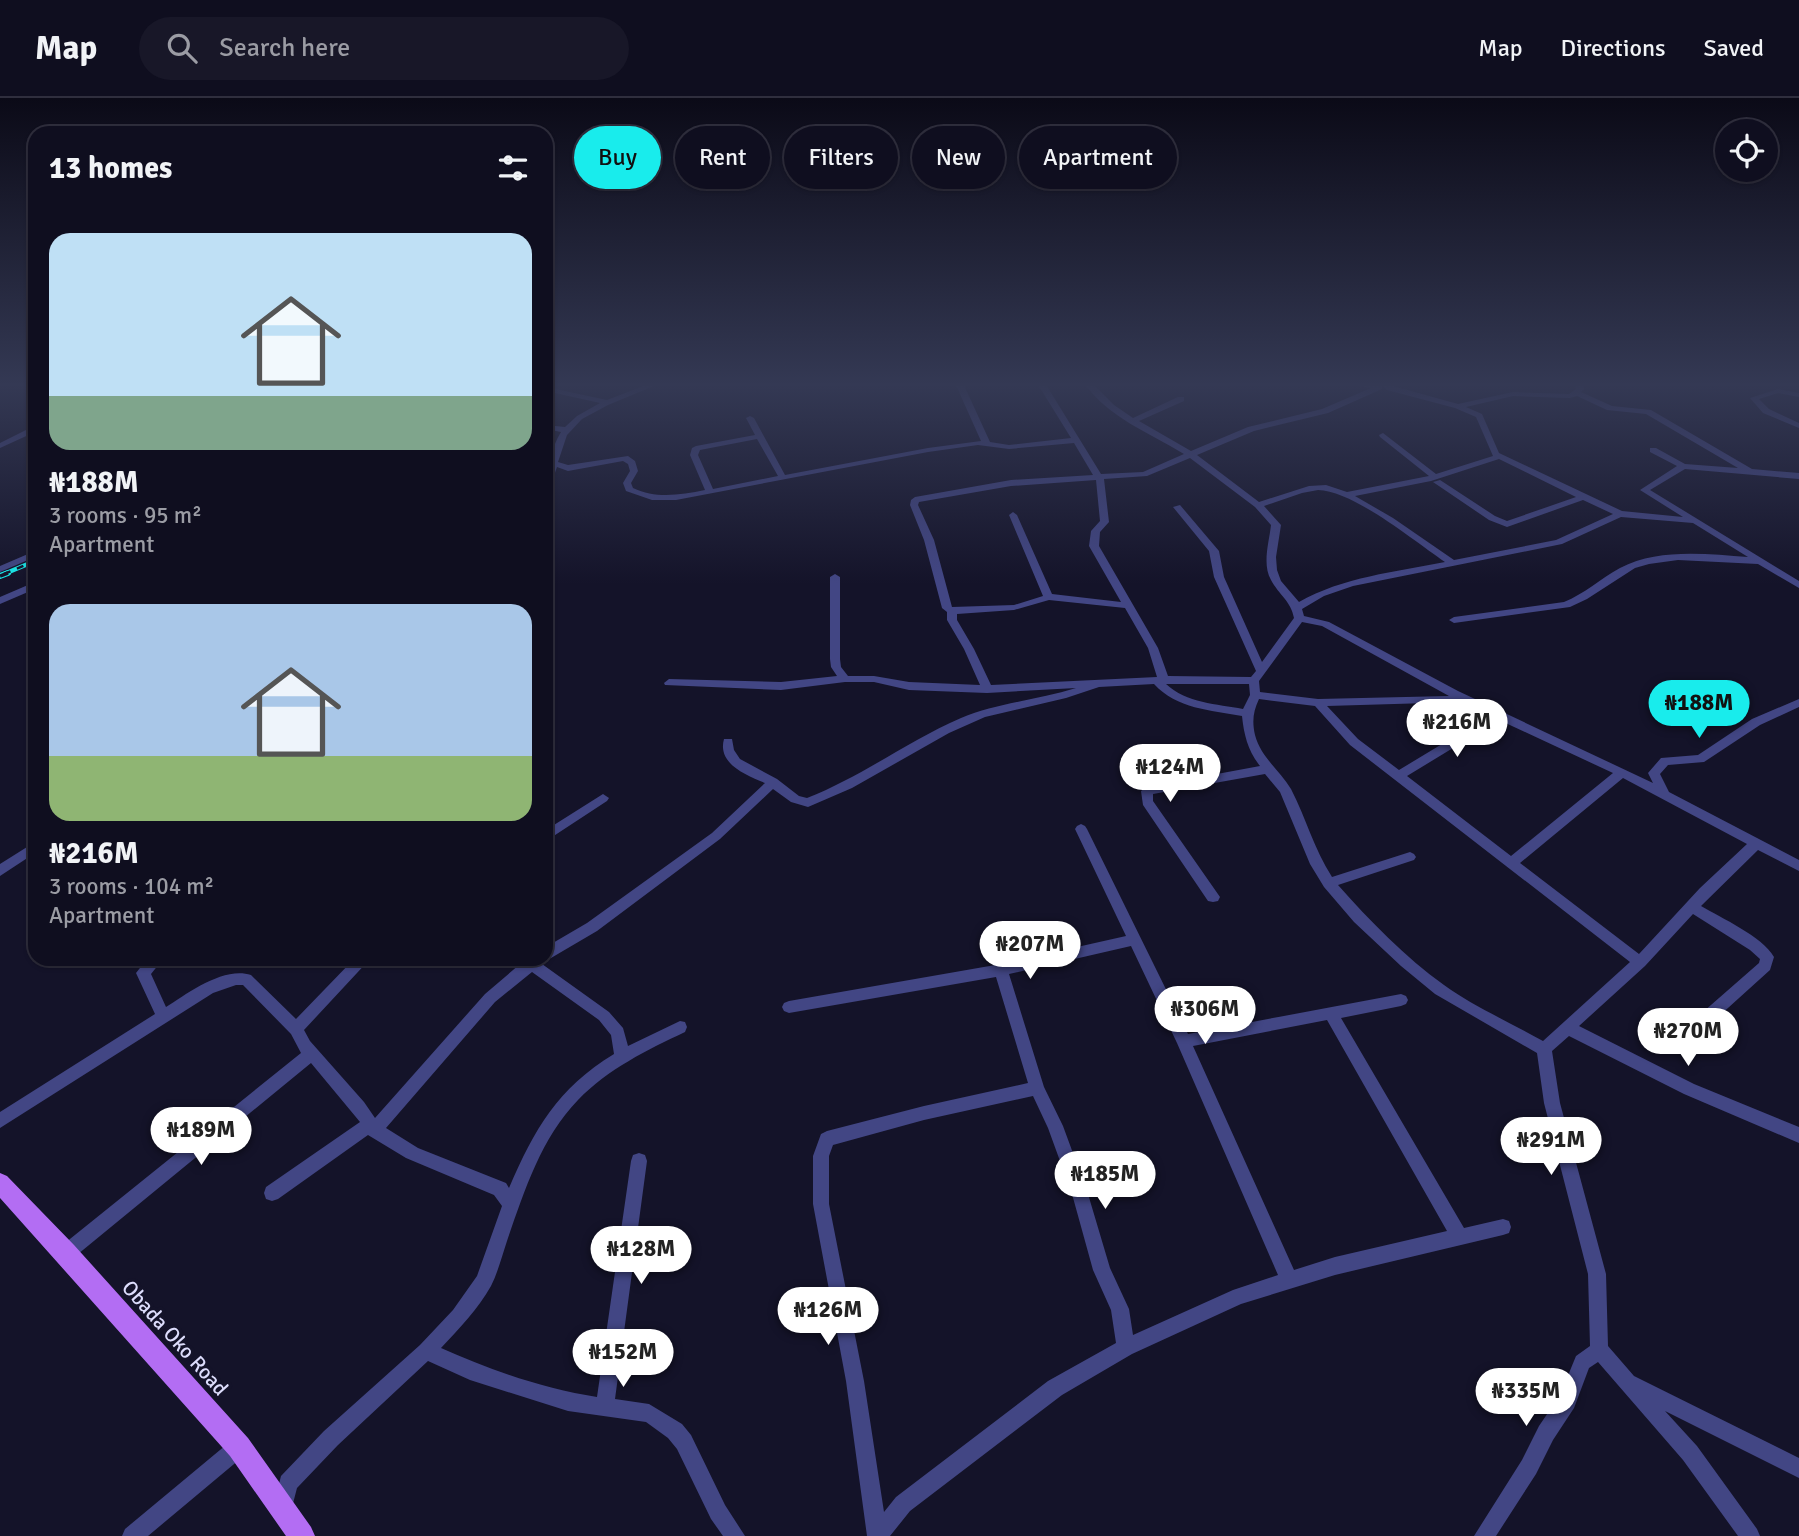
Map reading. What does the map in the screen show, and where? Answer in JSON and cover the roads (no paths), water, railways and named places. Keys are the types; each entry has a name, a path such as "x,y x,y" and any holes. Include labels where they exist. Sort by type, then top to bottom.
{"main road":[{"name":"Obada Oko Road","path":"0,1183 239,1447 302,1536"}],"street":[{"path":"553,469 560,450"},
{"path":"695,450 694,455 710,492"},
{"path":"768,450 783,478"},
{"path":"555,464 568,468 625,458 632,463 634,471 627,483 629,489 646,498 658,500 928,450"},
{"path":"1083,450 1100,479 1105,522 1097,531 1094,546 1125,605 1153,648 1164,690 1177,699 1247,713"},
{"path":"1183,450 1258,505 1276,525 1272,563 1274,578 1294,599 1299,612 1497,716 1622,772 1799,866"},
{"path":"1125,605 1048,597 1005,607 952,611 947,608 929,540 914,505 915,500 1011,482 1100,479 1144,474 1203,450"},
{"path":"1401,450 1436,479 1492,518 1507,524 1583,498"},
{"path":"1494,450 1496,454 1620,514 1695,521"},
{"path":"1653,450 1683,466 1799,476"},
{"path":"1713,450 1751,472"},
{"path":"1347,495 1436,479 1500,456"},
{"path":"1683,466 1644,490 1799,585"},
{"path":"1258,505 1324,487 1347,495 1452,563"},
{"path":"1177,507 1214,551 1219,577 1258,676"},
{"path":"1013,514 1048,597"},
{"path":"1544,1049 1440,990 1359,918 1329,883 1315,861 1285,790 1258,757 1250,737 1247,713 1255,695 1258,676 1299,612 1321,594 1351,584 1559,542 1620,514"},
{"path":"0,569 28,557"},
{"path":"1454,620 1566,605 1583,598 1632,566 1662,560 1698,557 1761,561"},
{"path":"835,577 835,659 836,667 845,679"},
{"path":"0,601 28,587"},
{"path":"952,611 952,620 987,688"},
{"path":"669,683 781,686 845,679 874,679 909,686 987,688 1258,676"},
{"path":"728,742 727,752 731,759 773,782 795,799 808,803 966,720 1007,706 1083,691 1098,684"},
{"path":"1255,695 1318,703 1464,699"},
{"path":"1318,703 1354,742 1640,962"},
{"path":"1664,794 1654,774 1665,761 1700,759 1756,722 1799,703"},
{"path":"1399,775 1497,716"},
{"path":"1213,897 1147,802 1147,791 1268,769"},
{"path":"1512,862 1622,772"},
{"path":"553,950 592,927 716,835 773,782"},
{"path":"553,831 603,798"},
{"path":"1081,830 1184,1041 1289,1280"},
{"path":"1544,1049 1640,962 1692,906 1757,843"},
{"path":"0,871 28,852"},
{"path":"1329,883 1410,858"},
{"path":"1692,906 1755,946 1767,957 1765,966 1692,1031"},
{"path":"789,1007 1001,970 1135,940"},
{"path":"150,966 143,973 163,1016"},
{"path":"296,1029 356,966"},
{"path":"272,1193 372,1127 490,998 529,966"},
{"path":"541,966 604,1016 618,1033 622,1056"},
{"path":"1001,970 1037,1088 1055,1126 1080,1194 1102,1270 1120,1309 1126,1348"},
{"path":"0,1121 208,988 236,979 246,979 296,1029 372,1127 412,1153 500,1189 512,1205"},
{"path":"1184,1041 1401,1000"},
{"path":"1331,1013 1460,1237"},
{"path":"283,1509 288,1483 382,1389 426,1351 458,1316 484,1281 529,1160 571,1096 622,1056 680,1027"},
{"path":"1566,1027 1689,1089 1799,1135"},
{"path":"1544,1049 1552,1103 1597,1274 1599,1350 1690,1453 1750,1536"},
{"path":"66,1253 312,1053"},
{"path":"877,1536 855,1381 821,1203 821,1156 827,1139 924,1113 1037,1088"},
{"path":"605,1406 639,1161"},
{"path":"877,1536 903,1504 1033,1404 1055,1388 1126,1348 1239,1296 1335,1266 1503,1227"},
{"path":"1484,1536 1529,1467 1546,1433 1567,1401 1582,1362 1599,1350"},
{"path":"426,1351 470,1371 568,1402 649,1413 675,1431 684,1442 718,1512 735,1536"},
{"path":"1626,1381 1799,1468"},
{"path":"132,1536 239,1447"}],"railway":[{"path":"4,574 28,564"},
{"path":"0,576 8,573"}]}
